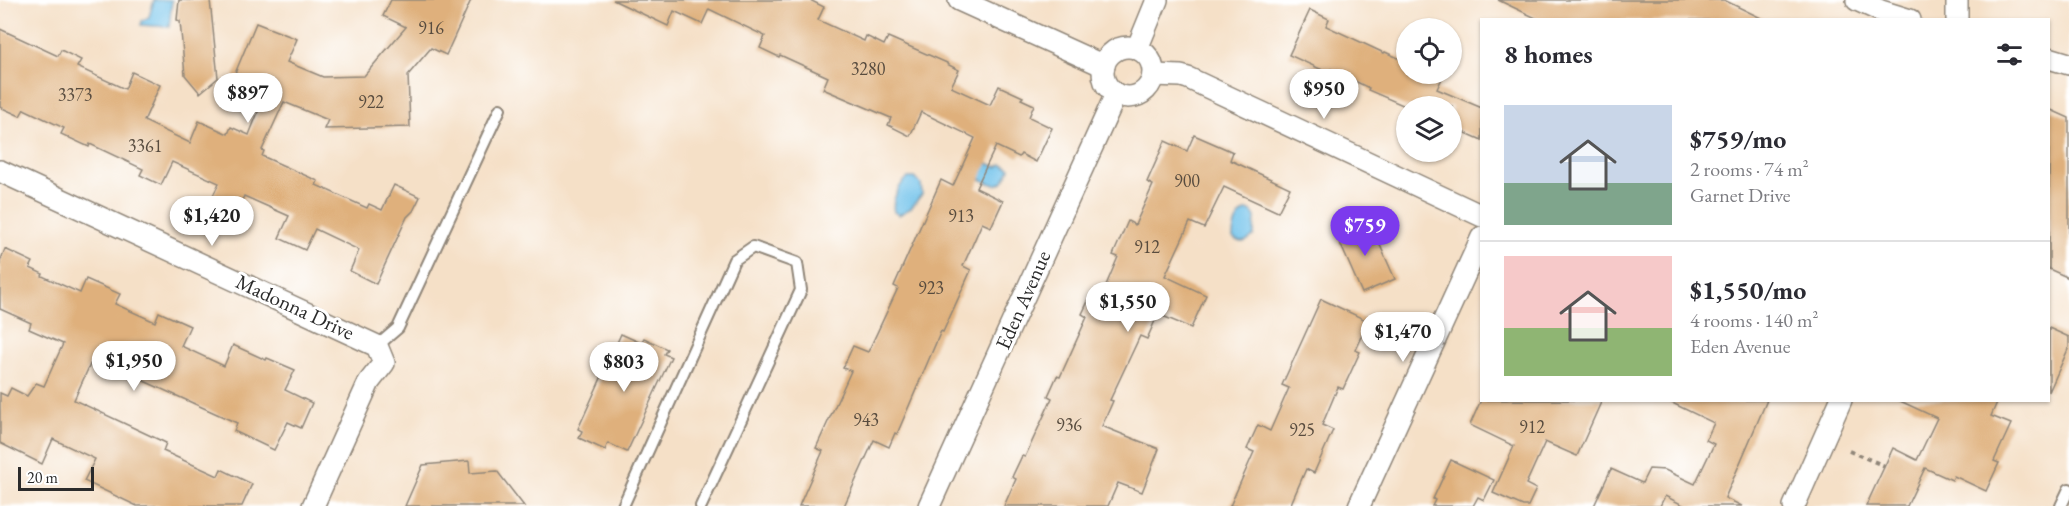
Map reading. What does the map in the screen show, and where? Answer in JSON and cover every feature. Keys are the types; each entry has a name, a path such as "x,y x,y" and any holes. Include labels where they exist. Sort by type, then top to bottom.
{"street":[{"path":"959,0 1104,66"},
{"path":"1137,49 1157,0"},
{"path":"1857,0 1904,18"},
{"path":"1957,18 1958,0"},
{"path":"1129,47 1137,49 1150,59 1153,75 1146,89 1140,94 1124,97 1116,94 1106,82 1104,66 1113,52 1129,47"},
{"path":"1153,75 1188,78 1480,215"},
{"name":"Eden Avenue","path":"929,506 1116,94"},
{"name":"Madonna Drive","path":"0,171 380,355"},
{"path":"1359,506 1480,241"},
{"path":"313,506 380,355"},
{"path":"1794,506 1840,402"}],"lane":[{"path":"380,355 398,328 500,109"},
{"path":"623,506 734,260 753,247 797,263 801,290 701,506"},
{"path":"2061,506 2069,489"}],"path":[{"path":"1849,451 1885,466"}],"water":[{"path":"154,0 172,0 169,27 141,25 142,21 149,17"},
{"path":"980,160 997,167 1002,164 1010,168 1003,182 989,183 970,174"},
{"path":"908,178 914,178 921,184 922,194 911,208 899,215 894,212 893,208 896,193"},
{"path":"1247,210 1255,217 1254,235 1241,242 1233,238 1235,225 1238,218"}],"building":[{"path":"179,0 210,0 218,78 200,93 185,75 180,21 177,20"},
{"path":"391,0 471,0 446,55 431,48 408,75 410,127 324,129 328,120 284,102 262,150 264,151 262,156 318,181 316,185 367,208 369,204 382,210 394,185 420,197 407,217 376,284 350,271 359,250 315,229 305,250 279,238 289,216 244,196 235,215 209,204 219,183 172,162 161,185 140,175 143,169 90,144 89,147 61,134 64,128 24,109 20,116 0,107 0,29 58,56 61,50 81,60 77,67 125,89 132,72 160,85 144,121 190,143 199,121 228,134 231,127 249,135 264,97 231,83 256,23 297,39 287,62 323,77 364,76 406,27 383,16"},
{"path":"613,0 810,0 824,7 818,20 864,41 866,36 884,45 888,37 947,63 959,70 951,87 990,105 999,86 1023,97 1021,99 1034,105 1029,117 1052,128 1036,162 1021,154 1019,157 996,146 976,188 1003,201 991,227 982,223 963,266 971,270 943,332 941,331 897,434 895,433 889,447 874,440 844,506 799,506 823,451 816,448 851,371 843,368 853,346 868,352 898,288 894,286 941,180 953,186 975,138 921,112 910,136 888,125 891,118 823,89 828,77 760,48 765,36 709,9 702,24 674,11 668,26"},
{"path":"1498,0 1724,0 1761,18 1536,18"},
{"path":"1310,10 1329,19 1326,26 1396,57 1396,84 1439,84 1437,89 1454,96 1396,96 1396,102 1368,90 1369,88 1331,69 1329,73 1289,55"},
{"path":"1462,100 1480,107 1480,139 1462,131"},
{"path":"2050,109 2069,118 2069,278 2050,269"},
{"path":"1194,135 1233,152 1230,160 1290,188 1278,212 1224,187 1204,228 1190,222 1165,276 1206,295 1191,328 1158,314 1147,339 1140,336 1110,400 1113,401 1102,426 1159,449 1142,492 1118,483 1108,506 1004,506 1016,479 1012,477 1022,456 1025,457 1052,398 1048,396 1057,376 1060,377 1087,317 1082,314 1092,293 1101,297 1118,257 1113,255 1128,221 1135,225 1153,185 1147,182 1165,141 1187,151"},
{"path":"1366,221 1375,245 1379,243 1395,279 1362,293 1336,234"},
{"path":"5,249 33,262 30,268 43,274 42,276 80,293 86,279 120,294 115,304 155,322 159,312 190,326 181,346 224,366 233,345 295,370 285,390 312,403 301,428 288,422 274,450 234,431 237,423 93,358 74,400 166,443 163,451 218,476 221,469 252,484 242,506 137,506 84,481 95,459 53,439 42,464 0,443 0,393 7,396 11,388 27,396 36,383 44,386 63,344 29,329 31,323 0,309 0,262"},
{"path":"1321,299 1368,321 1355,350 1360,352 1343,389 1338,387 1322,425 1333,430 1314,473 1306,469 1290,506 1230,506 1254,452 1247,449 1258,425 1270,431 1289,388 1282,385"},
{"path":"2050,328 2069,337 2069,347 2050,390"},
{"path":"621,334 641,343 644,338 667,349 664,354 671,357 627,452 608,443 605,450 579,438 582,431 578,429"},
{"path":"1480,402 1601,402 1577,456 1545,442 1526,484 1536,489 1528,506 1493,493 1514,446 1470,425"},
{"path":"1670,402 1766,402 1725,498 1742,506 1685,506 1665,496 1660,506 1594,506 1611,469 1642,483 1649,469 1665,470 1695,484 1714,444 1706,440 1714,423"},
{"path":"1902,402 1997,402 1991,416 2011,424 1994,461 1999,463 1986,491 1954,476 1952,480 1925,468 1907,506 1866,506 1893,448 1917,460 1937,418"},
{"path":"1451,460 1494,480 1484,500 1478,497 1473,506 1432,506"},
{"path":"469,461 470,473 497,471 524,506 405,506 423,465"}]}
